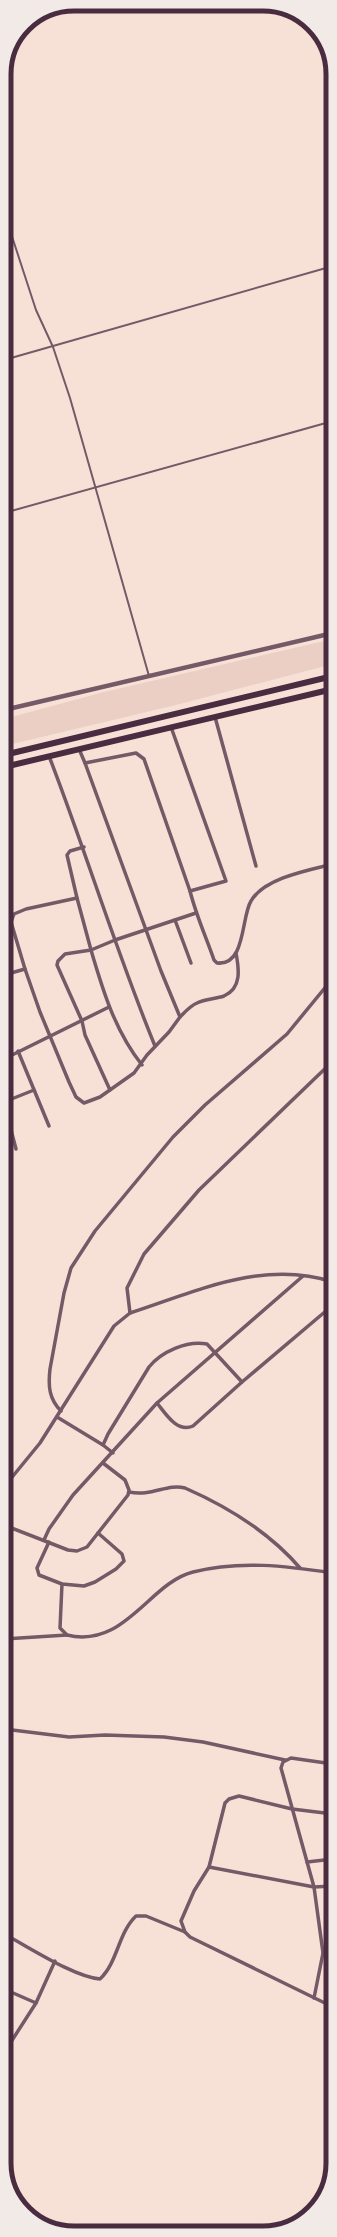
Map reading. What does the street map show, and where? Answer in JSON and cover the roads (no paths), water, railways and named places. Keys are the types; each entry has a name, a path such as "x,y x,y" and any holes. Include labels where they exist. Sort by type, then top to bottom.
{"highway":[{"path":"11,753 326,678"},
{"path":"11,766 326,691"}],"street":[{"path":"11,708 326,635"},
{"path":"215,717 256,866"},
{"path":"171,727 226,880 190,891"},
{"path":"79,749 86,763 146,929 180,1017"},
{"path":"86,763 136,753 142,756 190,891 196,913 205,932 214,960 222,964 236,953 241,941 250,901 257,894 265,887 288,876 326,866"},
{"path":"49,756 84,847 134,995 155,1046"},
{"path":"84,847 70,851 66,855 77,898 91,950 110,1007 122,1036 142,1065"},
{"path":"77,898 26,909 14,914 11,922 25,969 40,1012 51,1036 54,1048 78,1099 87,1103 128,1078 142,1065 147,1055 169,1032 180,1017 197,1003 224,996 230,992 236,985 240,971 236,953"},
{"path":"110,1090 85,1035 82,1021 60,972 58,961 65,954 91,950 146,929 196,913"},
{"path":"175,920 191,963"},
{"path":"11,973 25,969"},
{"path":"61,1411 52,1400 49,1380 64,1293 71,1268 115,1205 173,1137 205,1105 283,1038 300,1021 326,987"},
{"path":"11,1055 110,1007"},
{"path":"18,1051 49,1126"},
{"path":"130,1313 127,1288 144,1254 198,1190 326,1068"},
{"path":"11,1100 34,1090"},
{"path":"11,1130 16,1149"},
{"path":"11,1479 28,1460 57,1417 114,1326 130,1313 227,1280 271,1274 303,1276 326,1281"},
{"path":"44,1540 48,1529 73,1495 157,1404 215,1351 303,1276"},
{"path":"157,1404 174,1423 188,1428 193,1426 242,1382 326,1311"},
{"path":"103,1444 135,1388 155,1360 165,1354 192,1344 207,1344 242,1382"},
{"path":"57,1417 103,1444 113,1453"},
{"path":"103,1463 125,1480 129,1492"},
{"path":"129,1492 144,1494 178,1486 185,1488 214,1503 252,1526 268,1538 300,1568"},
{"path":"11,1528 68,1550 77,1552 87,1547 129,1492"},
{"path":"49,1542 37,1568 37,1574 43,1578 62,1584 84,1586 95,1582 123,1563 124,1558 122,1554 98,1533"},
{"path":"11,1639 67,1635 88,1636 105,1632 122,1623 165,1587 193,1572 258,1565 300,1568 326,1572"},
{"path":"62,1584 60,1628 67,1635"},
{"path":"11,1730 69,1737 105,1734 164,1737 203,1742 285,1760 291,1758 326,1763"},
{"path":"285,1760 281,1768 314,1887 323,1953 314,1998"},
{"path":"185,1932 181,1921 194,1891 209,1867 221,1814 225,1803 229,1799 239,1796 292,1808 326,1813"},
{"path":"307,1862 326,1860"},
{"path":"209,1867 314,1887 326,1886"},
{"path":"11,1938 55,1961 93,1978 100,1979 107,1973 128,1924 136,1916 146,1916 185,1932 190,1937 326,2004"},
{"path":"11,2042 36,2003 55,1961"},
{"path":"11,1992 36,2003"}],"lane":[{"path":"11,233 36,310 53,347 70,398 149,676"},
{"path":"11,358 326,268"},
{"path":"11,511 326,423"}]}
